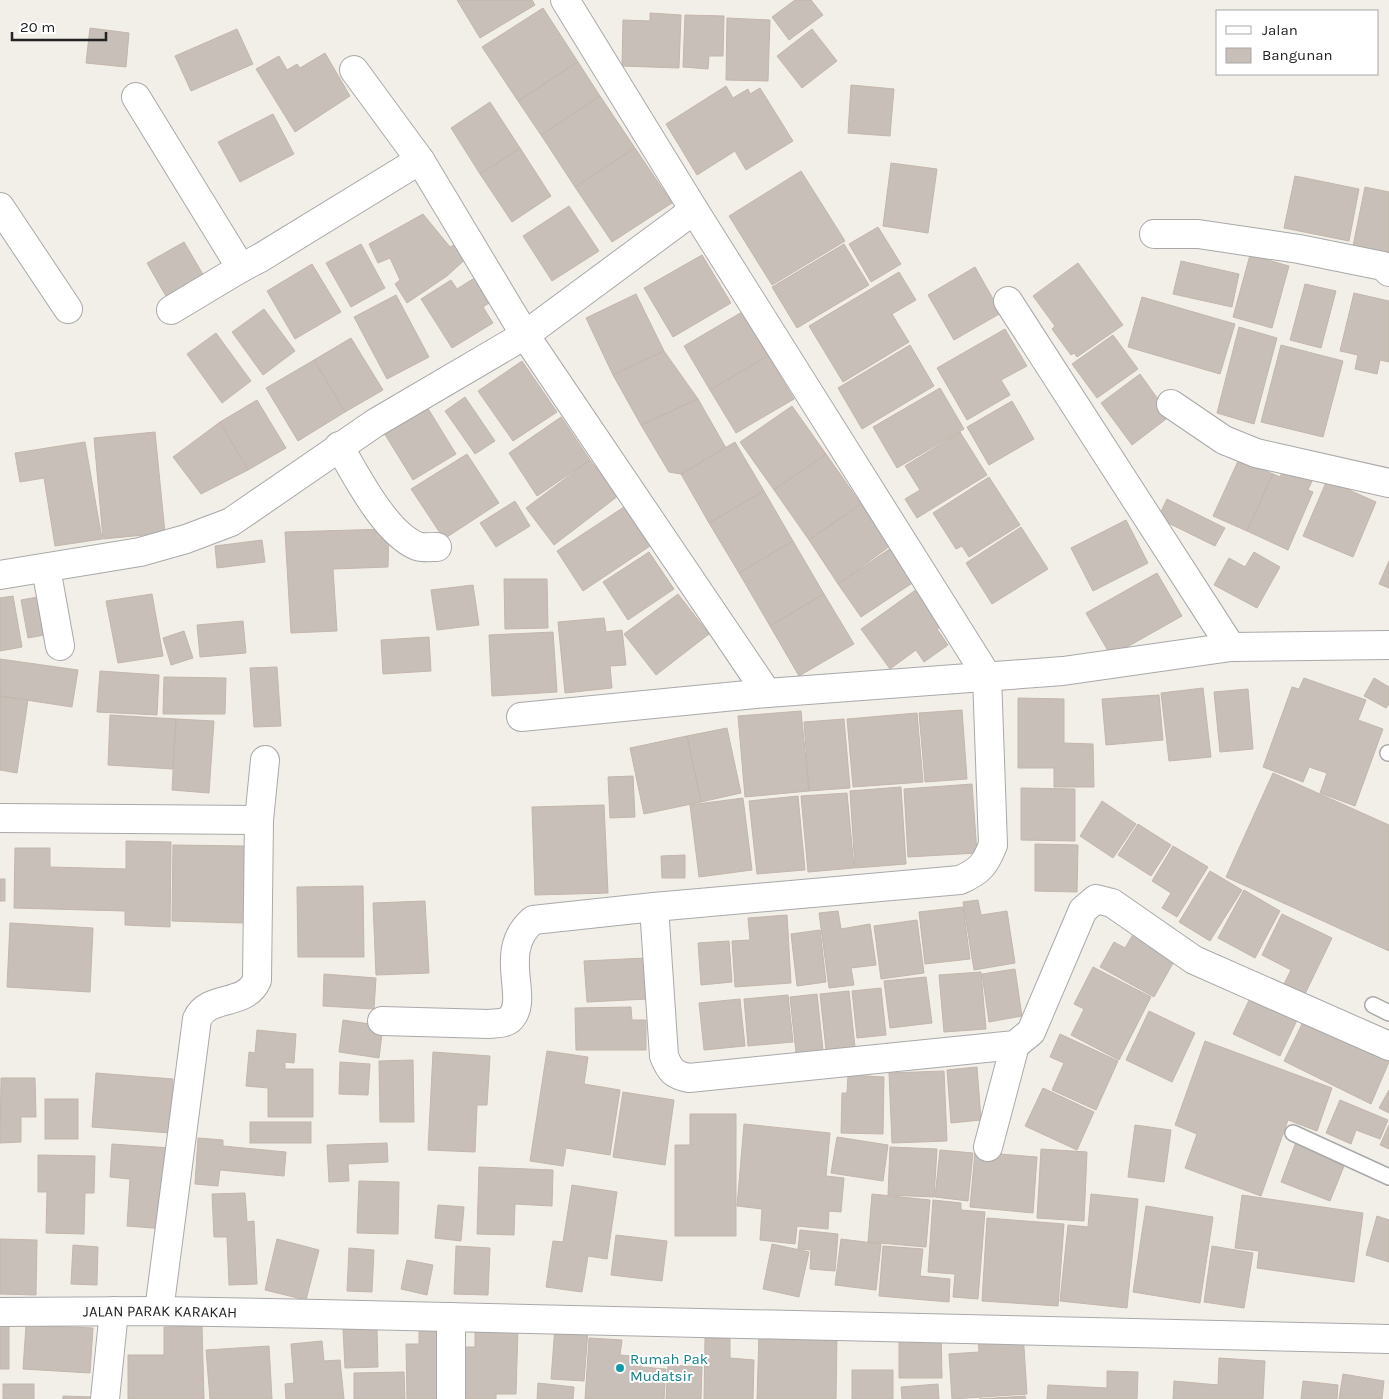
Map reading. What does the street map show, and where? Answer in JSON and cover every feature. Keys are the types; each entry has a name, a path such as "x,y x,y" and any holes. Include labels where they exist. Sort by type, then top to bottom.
{"street":[{"path":"382,1021 503,1023 511,1018 516,1007 515,951 517,940 523,929 533,920 654,907 960,880 977,872 987,859 993,844 987,676 694,210 565,0"},
{"path":"354,70 420,160 525,335 767,693"},
{"path":"136,97 241,268"},
{"path":"171,310 420,160"},
{"path":"0,207 68,309"},
{"path":"0,574 140,552 186,539 231,522 339,446 525,335 694,210"},
{"path":"1154,234 1198,234 1299,249 1383,266 1389,272"},
{"path":"1008,301 1231,647"},
{"path":"1171,404 1224,440 1256,453 1389,483"},
{"path":"339,446 369,499 401,536 418,547 436,547"},
{"path":"46,568 60,646"},
{"path":"521,717 767,693 1063,671 1231,647 1389,645"},
{"path":"159,1311 197,1019 205,1007 247,994 254,989 257,980 259,820 264,760"},
{"path":"0,818 259,820"},
{"path":"654,907 664,1056 669,1070 676,1076 689,1078 1015,1045 1031,1032 1083,910 1096,899 1112,903 1194,960 1389,1046"},
{"path":"988,1147 1015,1045"},
{"name":"JALAN PARAK KARAKAH","path":"0,1312 159,1311 320,1314 1389,1339"},
{"path":"105,1399 114,1312"},
{"path":"451,1317 451,1399"}],"lane":[{"path":"1373,1005 1389,1013"},
{"path":"1293,1133 1389,1177"}],"building":[{"path":"457,0 532,0 535,5 480,38"},
{"path":"795,0 811,0 823,15 789,40 772,17"},
{"path":"543,8 578,62 518,101 482,47"},
{"path":"650,13 681,15 679,68 622,66 623,20 650,21"},
{"path":"685,15 724,16 723,56 709,56 708,69 683,67"},
{"path":"727,18 770,20 768,81 726,80"},
{"path":"90,28 129,33 126,67 86,63"},
{"path":"237,29 253,64 191,91 175,56"},
{"path":"812,29 837,61 802,88 777,56"},
{"path":"325,53 350,96 295,132 256,69 279,56 287,70 297,64 300,68"},
{"path":"578,62 600,96 541,135 518,101"},
{"path":"851,85 894,89 890,136 848,133"},
{"path":"726,86 733,98 748,89 750,94 760,88 793,141 746,170 735,151 697,175 666,124"},
{"path":"600,96 635,148 575,187 541,135"},
{"path":"490,102 520,148 480,174 451,128"},
{"path":"273,114 294,154 240,182 218,142"},
{"path":"520,148 551,196 512,222 480,174"},
{"path":"635,148 672,203 612,242 575,187"},
{"path":"891,163 937,169 928,233 883,226"},
{"path":"801,171 845,241 772,285 729,216"},
{"path":"1295,176 1359,189 1349,241 1284,228"},
{"path":"1365,187 1389,192 1389,254 1353,246"},
{"path":"569,206 599,251 552,281 523,236"},
{"path":"423,214 450,247 460,242 468,257 447,276 407,303 395,284 400,280 390,258 378,263 369,244"},
{"path":"878,227 901,264 871,282 849,244"},
{"path":"184,242 204,276 167,298 147,263"},
{"path":"361,244 385,288 351,307 326,263"},
{"path":"844,244 869,285 797,328 772,287"},
{"path":"702,255 731,303 673,337 644,288"},
{"path":"1250,255 1289,266 1272,328 1233,317"},
{"path":"1181,261 1239,274 1232,307 1173,294"},
{"path":"1078,263 1123,325 1077,357 1074,353 1071,355 1052,329 1055,326 1033,296"},
{"path":"312,264 341,312 295,339 267,291"},
{"path":"975,267 1001,313 954,340 928,295"},
{"path":"899,272 916,300 892,314 909,342 843,382 809,326"},
{"path":"476,277 492,301 483,307 493,323 452,348 421,299 451,280 457,289"},
{"path":"1305,284 1336,291 1321,348 1290,340"},
{"path":"1354,293 1389,301 1389,362 1380,360 1377,374 1355,369 1358,355 1340,351"},
{"path":"636,294 664,351 613,375 586,318"},
{"path":"396,295 429,357 387,379 354,317"},
{"path":"1142,297 1235,324 1220,374 1128,347"},
{"path":"264,309 295,351 263,375 232,332"},
{"path":"742,312 768,356 710,390 684,346"},
{"path":"1239,327 1277,338 1254,424 1217,413"},
{"path":"1005,329 1027,366 1001,380 1010,395 967,420 937,368"},
{"path":"216,333 251,381 222,403 187,354"},
{"path":"1113,335 1138,369 1097,398 1072,364"},
{"path":"351,338 383,390 345,412 314,360"},
{"path":"910,345 934,386 862,429 838,388"},
{"path":"1281,345 1343,361 1323,437 1261,422"},
{"path":"664,351 698,399 641,425 613,375"},
{"path":"768,356 794,399 736,433 710,390"},
{"path":"314,360 345,412 298,441 266,388"},
{"path":"522,361 557,412 513,441 478,391"},
{"path":"1140,374 1170,416 1132,445 1101,403"},
{"path":"940,388 964,429 897,468 873,427"},
{"path":"465,397 495,441 475,454 445,411"},
{"path":"698,399 726,448 681,474 669,472 641,425"},
{"path":"257,400 286,448 248,470 220,422"},
{"path":"1012,401 1034,439 989,465 967,427"},
{"path":"424,402 456,454 413,480 381,428"},
{"path":"792,406 826,454 774,490 740,442"},
{"path":"561,417 590,460 537,496 509,453"},
{"path":"220,422 248,470 201,494 173,457"},
{"path":"155,432 165,533 103,539 94,438"},
{"path":"960,432 987,475 917,518 905,499 920,490 905,466"},
{"path":"85,442 102,539 55,546 44,478 20,482 15,453"},
{"path":"735,442 764,491 709,523 681,474"},
{"path":"467,454 499,503 444,539 411,489"},
{"path":"826,454 861,504 809,540 774,490"},
{"path":"1239,459 1273,474 1247,531 1213,516"},
{"path":"590,460 618,496 554,545 526,508"},
{"path":"1285,467 1313,479 1308,490 1313,492 1288,550 1247,531 1273,474 1280,477"},
{"path":"989,477 1020,525 969,557 962,546 956,549 933,513"},
{"path":"1327,480 1376,502 1353,557 1303,536"},
{"path":"764,491 793,541 739,573 709,523"},
{"path":"1167,499 1225,528 1215,546 1158,518"},
{"path":"515,501 530,526 496,547 480,523"},
{"path":"861,504 890,546 838,584 809,540"},
{"path":"627,505 653,544 583,591 557,551"},
{"path":"1126,520 1148,563 1093,591 1071,548"},
{"path":"1021,527 1048,569 992,604 966,563"},
{"path":"389,529 388,567 333,569 337,631 291,633 285,532"},
{"path":"262,540 265,562 217,568 215,546"},
{"path":"793,541 824,594 770,626 739,573"},
{"path":"891,548 914,582 861,617 838,584"},
{"path":"649,552 674,589 628,620 603,582"},
{"path":"1254,552 1280,567 1257,608 1214,585 1229,558 1245,567"},
{"path":"1389,561 1389,588 1379,584"},
{"path":"1157,573 1182,616 1111,656 1086,613"},
{"path":"504,579 547,579 548,628 505,629"},
{"path":"473,585 479,625 437,630 431,590"},
{"path":"917,589 943,625 937,629 948,645 924,662 916,650 890,669 861,629"},
{"path":"152,594 163,656 118,663 106,601"},
{"path":"678,594 709,634 656,675 624,634"},
{"path":"824,594 854,644 799,676 770,626"},
{"path":"13,596 22,647 0,651 0,598"},
{"path":"43,596 50,634 28,638 21,600"},
{"path":"604,618 606,632 622,630 626,665 610,666 612,688 565,693 558,622"},
{"path":"243,621 246,653 200,657 197,625"},
{"path":"184,631 193,658 171,665 163,638"},
{"path":"553,632 557,692 492,696 489,635"},
{"path":"429,637 431,671 383,674 381,640"},
{"path":"0,659 78,670 72,707 0,696"},
{"path":"277,667 281,726 254,727 250,668"},
{"path":"100,671 159,675 157,715 97,712"},
{"path":"164,677 226,678 225,714 163,714"},
{"path":"1304,678 1366,700 1358,720 1383,729 1355,806 1320,793 1327,773 1309,767 1303,782 1263,767 1292,687 1299,689"},
{"path":"1374,678 1389,687 1389,704 1386,708 1364,696"},
{"path":"1203,688 1211,757 1169,761 1161,693"},
{"path":"1248,689 1253,749 1220,752 1214,692"},
{"path":"1159,695 1163,740 1106,745 1102,699"},
{"path":"0,696 28,700 17,773 0,770"},
{"path":"1018,698 1064,699 1064,743 1093,744 1094,787 1054,787 1054,768 1018,768"},
{"path":"962,710 967,779 925,782 919,713"},
{"path":"801,711 809,791 745,797 738,716"},
{"path":"917,713 923,782 853,787 847,719"},
{"path":"110,715 176,719 173,769 108,765"},
{"path":"176,719 214,721 209,793 172,790"},
{"path":"844,719 850,788 809,791 804,722"},
{"path":"727,728 741,793 701,802 687,736"},
{"path":"687,736 701,802 644,814 630,748"},
{"path":"1273,773 1389,825 1389,951 1226,877"},
{"path":"633,776 635,817 610,818 608,777"},
{"path":"972,784 977,853 908,857 904,789"},
{"path":"901,787 906,864 855,868 850,791"},
{"path":"1021,788 1075,789 1075,841 1021,840"},
{"path":"847,793 854,868 808,872 801,796"},
{"path":"798,796 805,870 757,874 749,801"},
{"path":"743,798 752,870 699,877 690,805"},
{"path":"1102,801 1136,824 1113,858 1080,836"},
{"path":"604,805 608,893 535,895 532,807"},
{"path":"1138,824 1171,845 1151,876 1118,855"},
{"path":"126,841 171,842 170,927 125,925 125,911 14,908 15,848 50,848 50,867 126,869"},
{"path":"1035,844 1078,845 1077,892 1035,891"},
{"path":"173,845 245,846 244,923 172,921"},
{"path":"1173,846 1208,867 1177,917 1162,908 1171,893 1152,881"},
{"path":"685,855 685,878 662,878 661,856"},
{"path":"1210,871 1242,890 1210,941 1179,922"},
{"path":"0,879 5,879 5,901 0,901"},
{"path":"363,886 364,957 298,957 297,887"},
{"path":"1244,890 1280,911 1255,958 1218,938"},
{"path":"978,900 981,915 1007,911 1015,963 974,970 963,902"},
{"path":"425,901 429,973 376,975 373,903"},
{"path":"963,907 970,959 925,964 919,912"},
{"path":"838,911 841,929 870,924 876,965 851,968 854,985 829,988 819,913"},
{"path":"1282,914 1332,938 1304,996 1283,986 1291,970 1262,955"},
{"path":"787,915 791,983 735,987 732,941 750,940 748,918"},
{"path":"917,920 924,973 881,979 874,926"},
{"path":"10,923 93,928 90,992 7,987"},
{"path":"820,930 826,982 797,986 791,934"},
{"path":"1135,931 1177,956 1154,997 1100,967 1114,942 1125,948"},
{"path":"729,941 732,982 701,985 698,943"},
{"path":"646,958 648,999 587,1002 584,961"},
{"path":"1093,967 1151,997 1119,1060 1071,1035 1084,1009 1074,1004"},
{"path":"1015,969 1022,1016 989,1022 982,974"},
{"path":"981,972 986,1029 944,1032 939,975"},
{"path":"324,974 376,978 374,1009 323,1006"},
{"path":"926,977 932,1023 890,1028 884,981"},
{"path":"881,988 886,1035 857,1038 852,991"},
{"path":"849,991 855,1047 826,1050 820,994"},
{"path":"817,994 823,1050 796,1053 790,997"},
{"path":"1252,994 1299,1016 1280,1056 1233,1034"},
{"path":"788,995 793,1042 748,1046 744,999"},
{"path":"740,999 745,1046 704,1050 699,1003"},
{"path":"631,1007 632,1020 646,1020 646,1050 576,1050 575,1008"},
{"path":"1149,1011 1195,1033 1172,1082 1126,1060"},
{"path":"343,1020 383,1026 379,1058 339,1052"},
{"path":"1304,1020 1389,1062 1371,1104 1284,1061"},
{"path":"257,1030 296,1034 294,1063 285,1062 285,1069 313,1069 313,1117 268,1117 268,1088 246,1086 249,1052 255,1053"},
{"path":"1060,1034 1118,1061 1096,1110 1052,1090 1064,1063 1050,1057"},
{"path":"1205,1041 1332,1088 1317,1131 1288,1120 1261,1196 1185,1168 1197,1134 1175,1125"},
{"path":"547,1051 588,1057 584,1084 620,1090 610,1155 566,1148 563,1166 530,1161"},
{"path":"433,1052 490,1056 487,1105 477,1105 475,1152 428,1150"},
{"path":"413,1060 414,1122 380,1122 379,1061"},
{"path":"340,1062 370,1064 368,1095 339,1094"},
{"path":"977,1067 981,1120 951,1123 947,1070"},
{"path":"944,1071 947,1141 892,1143 889,1073"},
{"path":"96,1073 173,1079 170,1133 92,1127"},
{"path":"848,1075 884,1077 883,1134 841,1133 842,1093 847,1093"},
{"path":"1,1078 35,1078 36,1117 21,1117 21,1142 0,1143"},
{"path":"1043,1088 1094,1112 1077,1150 1025,1126"},
{"path":"1389,1090 1389,1113 1379,1108"},
{"path":"623,1092 674,1100 665,1165 613,1157"},
{"path":"45,1099 78,1099 78,1139 45,1139"},
{"path":"1340,1100 1388,1120 1380,1139 1356,1130 1351,1144 1326,1133"},
{"path":"690,1114 736,1114 736,1236 675,1236 675,1145 690,1145"},
{"path":"250,1122 311,1122 311,1143 250,1143"},
{"path":"744,1124 830,1133 826,1176 844,1178 841,1212 829,1211 828,1229 797,1226 795,1244 760,1240 762,1209 737,1206"},
{"path":"1135,1125 1171,1130 1164,1182 1128,1177"},
{"path":"1389,1125 1389,1149 1380,1145"},
{"path":"837,1137 888,1145 883,1181 831,1173"},
{"path":"198,1138 223,1140 223,1146 286,1152 284,1176 220,1170 218,1186 195,1184"},
{"path":"1296,1142 1346,1161 1330,1201 1281,1182"},
{"path":"387,1143 388,1162 348,1164 349,1181 329,1182 327,1145"},
{"path":"112,1144 171,1148 165,1229 127,1226 130,1179 110,1177"},
{"path":"890,1147 937,1149 934,1197 888,1195"},
{"path":"1041,1149 1087,1152 1084,1221 1037,1218"},
{"path":"940,1150 973,1153 968,1201 935,1197"},
{"path":"975,1152 1037,1157 1033,1213 970,1207"},
{"path":"38,1155 95,1156 94,1193 85,1193 84,1234 46,1233 47,1192 38,1192"},
{"path":"479,1167 553,1170 552,1206 515,1204 514,1235 477,1234"},
{"path":"359,1181 399,1182 398,1234 357,1233"},
{"path":"572,1185 617,1192 607,1259 588,1256 582,1292 546,1287 553,1241 563,1242"},
{"path":"245,1193 247,1222 254,1221 257,1284 229,1285 227,1237 214,1237 212,1194"},
{"path":"872,1194 930,1200 926,1247 868,1242"},
{"path":"1091,1194 1138,1199 1127,1308 1060,1301 1068,1225 1088,1227"},
{"path":"1242,1195 1363,1213 1354,1282 1257,1268 1259,1251 1235,1248"},
{"path":"933,1200 961,1203 961,1210 985,1212 978,1299 953,1297 955,1274 928,1272"},
{"path":"438,1205 464,1207 461,1241 435,1238"},
{"path":"1146,1206 1213,1217 1200,1303 1133,1292"},
{"path":"1377,1216 1389,1220 1389,1262 1366,1255"},
{"path":"987,1218 1064,1224 1058,1306 982,1301"},
{"path":"800,1230 838,1234 835,1271 810,1269 811,1250 798,1249"},
{"path":"616,1235 667,1241 662,1281 611,1275"},
{"path":"0,1239 37,1240 36,1295 0,1294"},
{"path":"277,1239 319,1250 306,1300 265,1290"},
{"path":"841,1239 881,1244 876,1290 835,1285"},
{"path":"772,1244 809,1252 799,1297 763,1289"},
{"path":"73,1245 98,1247 97,1285 71,1284"},
{"path":"456,1246 490,1248 488,1295 454,1294"},
{"path":"883,1246 923,1249 920,1276 950,1279 949,1302 879,1296"},
{"path":"1212,1246 1253,1253 1244,1308 1204,1302"},
{"path":"349,1248 374,1250 372,1292 347,1291"},
{"path":"407,1260 433,1265 427,1295 401,1289"},
{"path":"446,1324 448,1399 407,1399 406,1344 419,1344 419,1325"},
{"path":"26,1325 93,1328 90,1373 23,1369"},
{"path":"475,1325 518,1327 516,1394 496,1394 496,1399 454,1399 455,1347 475,1347"},
{"path":"0,1326 9,1326 9,1369 0,1369"},
{"path":"202,1326 204,1399 128,1399 128,1355 164,1355 164,1327"},
{"path":"555,1327 588,1330 584,1381 551,1379"},
{"path":"343,1329 377,1329 378,1367 345,1368"},
{"path":"1023,1332 1027,1394 952,1399 949,1354 979,1352 978,1335"},
{"path":"759,1333 837,1336 836,1399 757,1399"},
{"path":"899,1333 941,1333 942,1378 899,1378"},
{"name":"Rumah Pak Mudatsir","path":"589,1338 622,1340 620,1355 642,1357 641,1367 666,1369 664,1399 585,1399"},
{"path":"705,1338 730,1338 730,1358 754,1360 753,1399 704,1399"},
{"path":"322,1341 324,1361 340,1360 344,1399 286,1399 285,1384 294,1383 291,1344"},
{"path":"269,1346 272,1399 210,1399 206,1350"},
{"path":"1219,1358 1265,1361 1263,1399 1173,1399 1174,1381 1218,1385"},
{"path":"668,1365 702,1367 701,1399 666,1399"},
{"path":"852,1370 893,1370 893,1399 852,1399"},
{"path":"1107,1371 1138,1372 1137,1399 1047,1399 1048,1385 1107,1388"},
{"path":"404,1372 405,1399 354,1399 354,1373"},
{"path":"1343,1374 1384,1381 1382,1399 1339,1399"},
{"path":"1303,1381 1338,1385 1337,1399 1301,1399"},
{"path":"538,1383 574,1387 573,1399 537,1399"},
{"path":"3,1384 34,1384 34,1399 3,1399"},
{"path":"938,1384 939,1399 902,1399 901,1387"},
{"path":"63,1396 93,1397 93,1399 63,1399"},
{"path":"1025,1396 1026,1399 979,1399"}],"place":[{"name":"Rumah Pak Mudatsir","path":"620,1368"}]}
